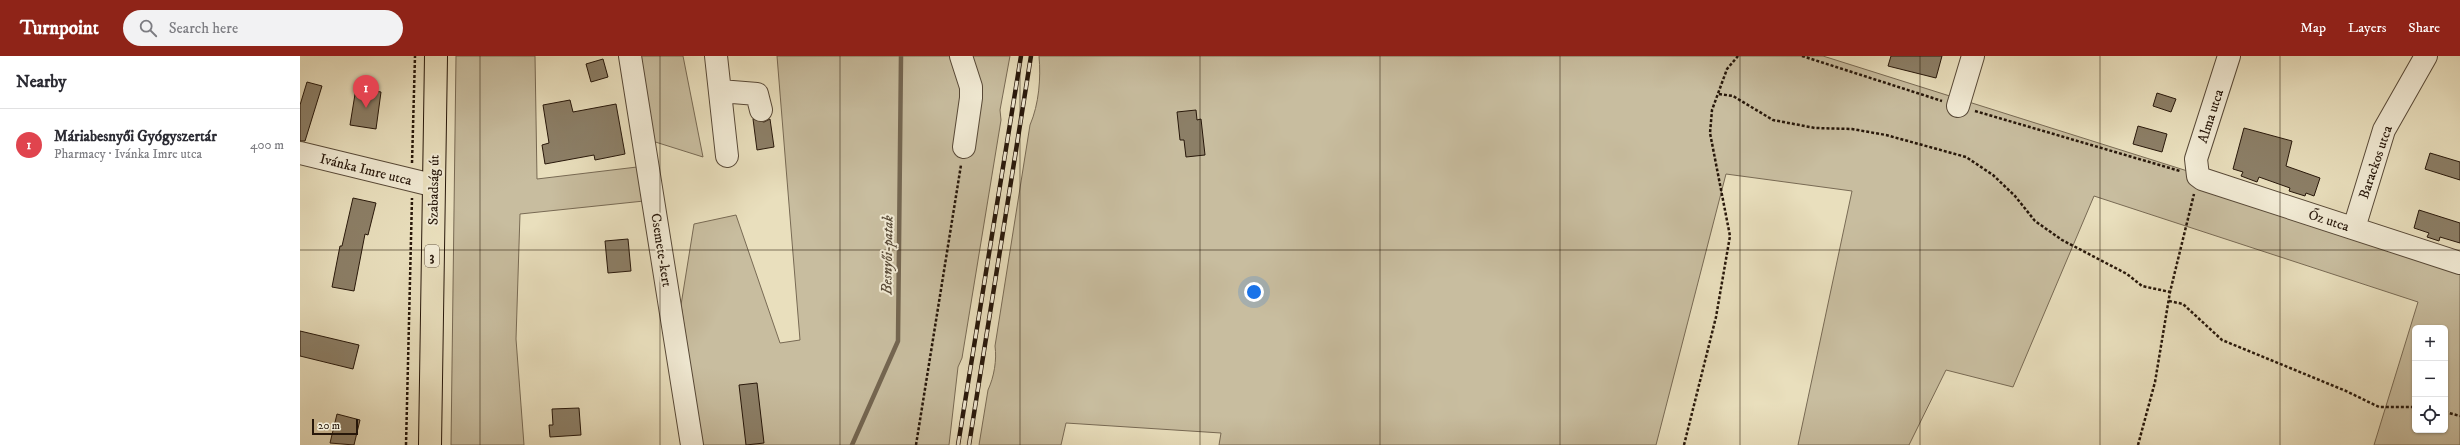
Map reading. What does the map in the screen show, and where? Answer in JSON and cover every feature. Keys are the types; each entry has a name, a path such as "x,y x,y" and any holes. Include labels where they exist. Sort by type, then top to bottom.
{"main road":[{"name":"Szabadság út","path":"430,445 422,182 436,56"}],"street":[{"name":"Csemete-kert","path":"630,56 692,445"},
{"path":"716,56 727,156"},
{"path":"961,56 971,87 972,98 964,147"},
{"path":"1958,106 1973,56"},
{"name":"Alma utca","path":"2198,176 2196,159 2230,56"},
{"name":"Barackos utca","path":"2354,228 2384,130 2426,56"},
{"path":"720,91 757,94 761,110"},
{"name":"Ivánka Imre utca","path":"300,153 422,182"},
{"name":"Őz utca","path":"2198,176 2202,179 2460,263"}],"path":[{"path":"406,445 422,182 415,56"},
{"path":"1684,445 1716,317 1730,236 1710,134 1712,110 1727,69 1738,56"},
{"path":"1802,56 1958,106 2198,176 2170,292 2155,382 2138,445"},
{"path":"1719,94 1733,96 1772,120 1815,128 1852,129 1886,135 1966,157 1993,175 2035,221 2062,240 2127,274 2142,286 2170,292"},
{"path":"916,445 964,147"},
{"path":"2169,301 2183,304 2222,340 2346,391 2379,407 2412,407"},
{"path":"2448,413 2460,416"}],"shaded area":[{"path":"456,56 535,56 537,179 637,167 644,201 520,214 516,339 524,445 451,445"},
{"path":"637,56 683,56 703,157 649,140"},
{"path":"777,56 1010,56 1000,110 1001,120 962,358 958,367 949,445 702,445 681,305 694,224 736,215 780,343 800,340"},
{"path":"1039,56 1823,56 2460,257 2460,445 2374,445 2418,302 2094,196 2013,387 1946,370 1909,445 1798,445 1852,191 1726,174 1656,445 1219,445 1221,433 1066,423 1061,445 979,445 988,390 992,380 996,357 995,346 1030,125 1037,100"}],"building":[{"path":"1891,56 1942,56 1936,78 1888,66"},
{"path":"603,59 608,77 591,82 586,64"},
{"path":"307,82 322,86 305,141 300,141 300,105"},
{"path":"356,88 381,92 376,129 350,125"},
{"path":"2157,93 2176,99 2171,112 2153,106"},
{"path":"570,100 573,112 616,104 625,154 595,160 594,155 545,164 542,145 549,143 543,105"},
{"path":"1196,110 1197,120 1201,119 1205,155 1186,157 1184,140 1180,140 1177,112"},
{"path":"753,119 764,122 770,119 774,147 757,150"},
{"path":"2138,126 2167,134 2162,152 2133,144"},
{"path":"2244,128 2292,141 2286,166 2320,178 2314,196 2306,193 2305,196 2289,191 2290,188 2259,177 2257,182 2241,176 2243,172 2233,169"},
{"path":"2430,153 2460,162 2460,180 2425,169"},
{"path":"353,198 376,203 368,235 365,234 354,291 332,287 340,246 342,246"},
{"path":"2419,210 2460,223 2460,243 2440,237 2439,241 2427,237 2429,233 2414,228"},
{"path":"628,239 631,271 608,273 605,241"},
{"path":"300,331 359,345 353,369 300,356"},
{"path":"757,383 764,443 746,445 739,385"},
{"path":"579,408 581,435 550,437 549,425 553,425 552,409"},
{"path":"337,414 360,420 354,445 330,443"}],"waterway":[{"name":"Besnyői-patak","path":"852,445 898,341 901,56"}],"railway":[{"path":"958,445 1021,56"},
{"path":"969,445 1031,56"}],"place":[{"name":"Máriabesnyői Gyógyszertár","path":"366,108"}]}
